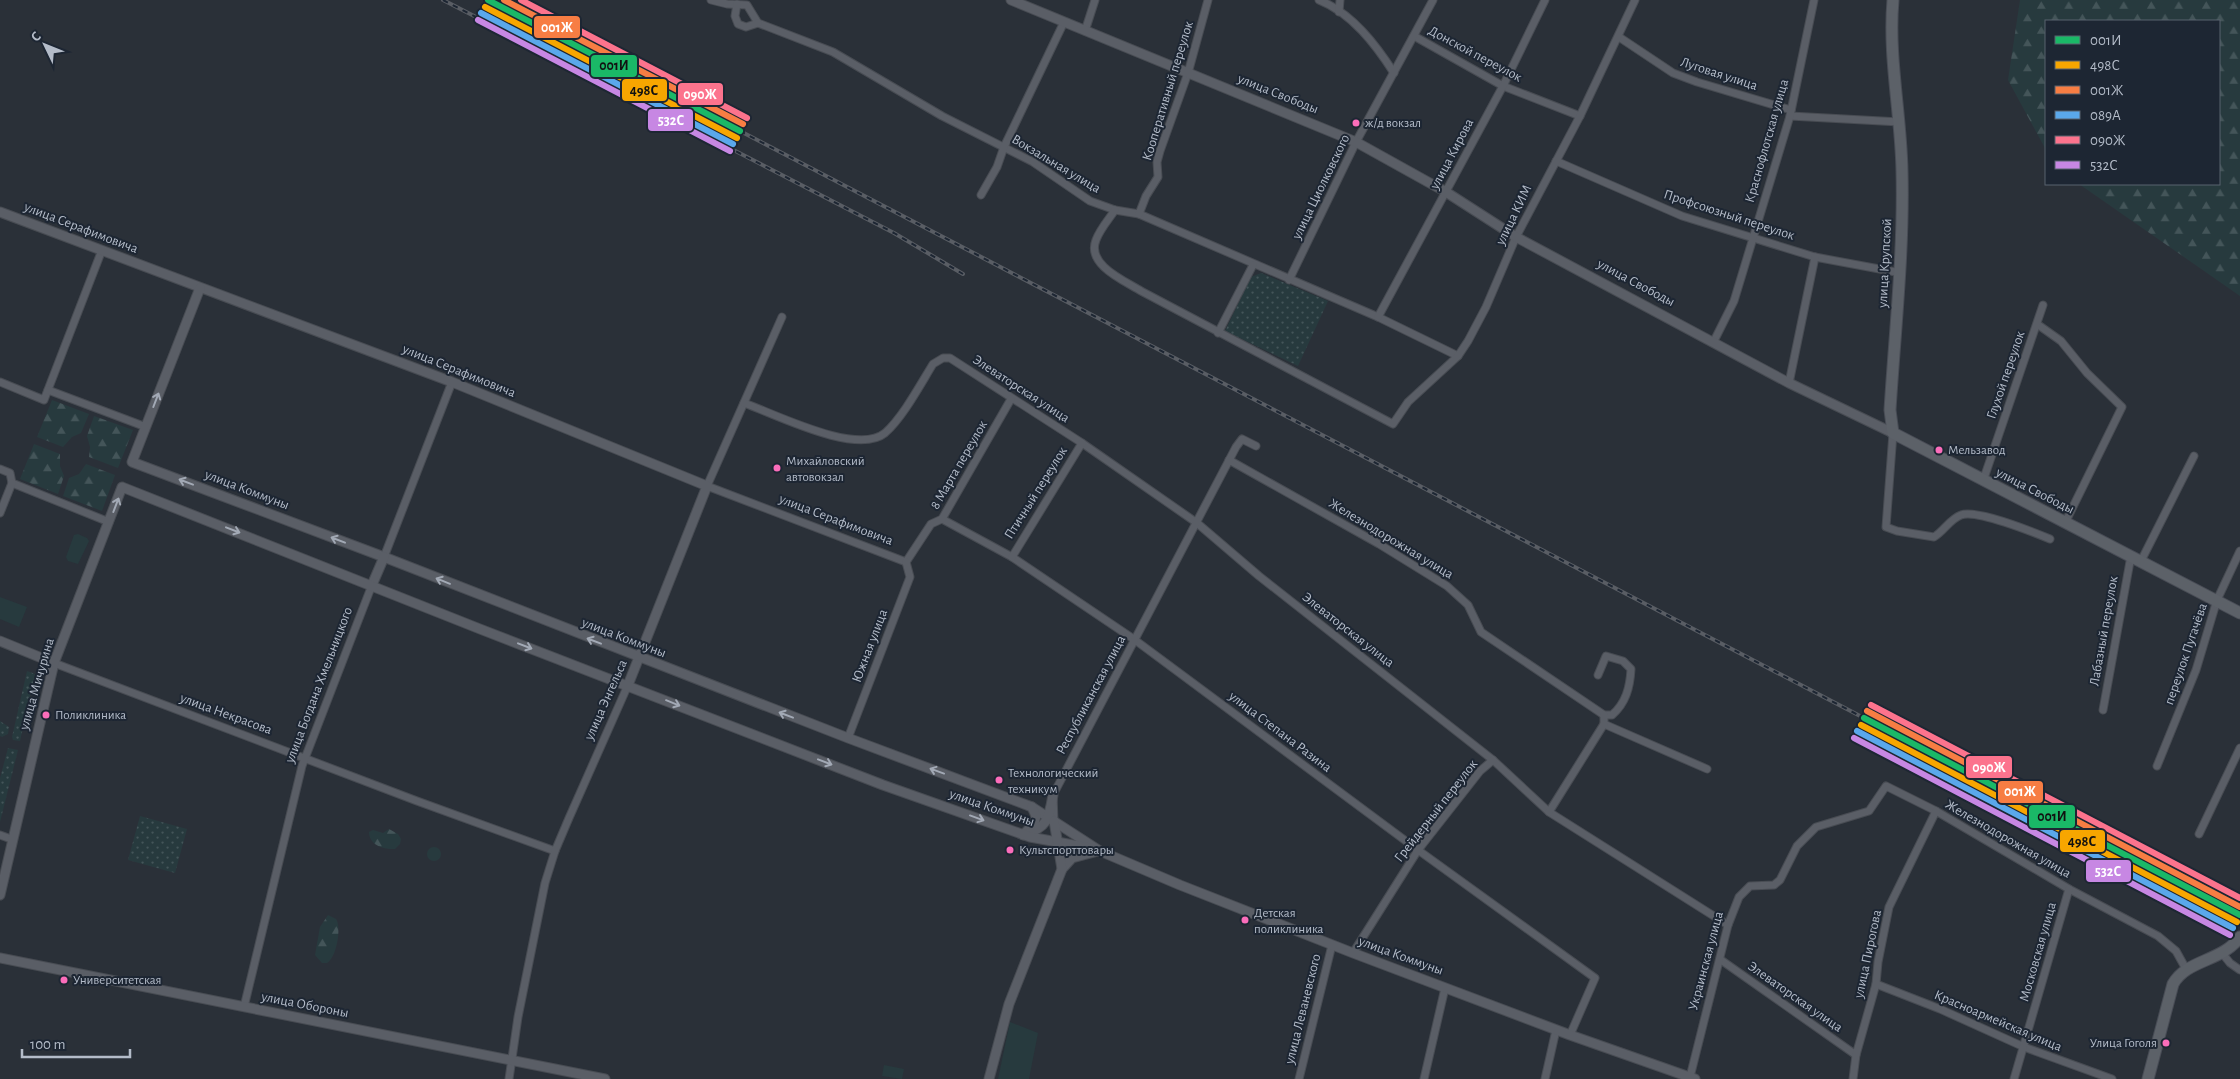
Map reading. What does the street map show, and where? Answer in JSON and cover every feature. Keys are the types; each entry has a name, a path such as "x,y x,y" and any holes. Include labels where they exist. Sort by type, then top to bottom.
{"main road":[{"name":"улица Крупской","path":"1893,0 1893,48 1900,122 1903,225 1890,410 1893,433"},
{"name":"улица Свободы","path":"1893,433 2240,612"},
{"path":"2148,1079 2173,984 2186,969 2222,953 2230,948 2240,937"}],"street":[{"path":"710,0 747,5 758,24"},
{"name":"улица Свободы","path":"1011,0 1356,142 1446,192 1516,237 1789,383 1893,433"},
{"path":"1085,31 1095,0"},
{"name":"Кооперативный переулок","path":"1139,214 1146,196 1158,177 1157,162 1160,151 1188,73 1208,0"},
{"path":"1319,0 1339,12 1368,37 1379,48 1394,73"},
{"path":"1339,12 1340,0"},
{"name":"улица Циолковского","path":"1289,280 1356,142 1433,0"},
{"name":"улица Кирова","path":"1378,317 1503,86 1545,0"},
{"name":"улица КИМ","path":"1218,332 1393,424 1408,402 1458,356 1486,308 1516,237 1580,116 1635,0"},
{"name":"Краснофлотская улица","path":"1714,342 1734,300 1791,113 1814,0"},
{"name":"Вокзальная улица","path":"737,4 735,16 738,24 746,27 758,24 833,52 942,116 1033,162 1080,196 1115,210 1139,214 1252,265 1378,317 1458,356"},
{"path":"981,195 997,167 1004,147 1064,22"},
{"name":"Донской переулок","path":"1414,36 1503,86 1580,116"},
{"name":"Луговая улица","path":"1619,37 1673,72 1697,82 1791,113 1900,122"},
{"name":"Профсоюзный переулок","path":"1556,161 1682,216 1815,257 1901,273"},
{"path":"1115,210 1096,238 1094,245 1102,265 1141,292 1218,332 1252,265"},
{"name":"улица Серафимовича","path":"0,212 452,382 708,486 906,562"},
{"path":"0,382 44,400 102,250"},
{"path":"1789,383 1815,257"},
{"path":"48,390 146,427 200,288"},
{"name":"Глухой переулок","path":"1983,481 2043,305"},
{"name":"улица Энгельса","path":"509,1079 518,1017 538,916 555,851 640,658 708,486 782,317"},
{"path":"2037,324 2061,341 2088,373 2122,407 2065,523"},
{"name":"Элеваторская улица","path":"744,403 834,437 860,441 879,437 891,427 933,364 943,358 950,358 1082,443 1197,523 1259,576 1492,760 1550,812 1728,925"},
{"name":"улица Богдана Хмельницкого","path":"244,1007 305,758 452,382"},
{"name":"8 Марта переулок","path":"906,562 931,524 942,519 1012,399"},
{"name":"улица Коммуны","path":"146,427 132,462 1032,807 1100,850 1353,954 1691,1078"},
{"name":"улица Крупской","path":"1893,433 1886,527 1897,531 1934,537 1955,518 1964,514 1976,515 2026,529 2050,539"},
{"name":"Республиканская улица","path":"1053,795 1229,460 1242,439 1256,446"},
{"name":"Птичный переулок","path":"1012,557 1082,443"},
{"name":"Лабазный переулок","path":"2103,710 2136,559 2194,456"},
{"name":"Железнодорожная улица","path":"1229,460 1379,544 1447,586 1468,605 1481,632 1604,715"},
{"path":"0,469 10,473 12,484 0,514"},
{"path":"12,484 109,522"},
{"name":"улица Коммуны","path":"122,487 883,785 1023,835 1100,850"},
{"name":"улица Мичурина","path":"0,895 54,662 122,487"},
{"name":"улица Степана Разина","path":"942,519 1012,557 1135,640 1418,850 1595,978 1570,1035"},
{"name":"переулок Пугачёва","path":"2157,766 2196,670 2217,600 2240,551"},
{"name":"Южная улица","path":"848,738 910,577 906,562"},
{"name":"улица Некрасова","path":"0,641 555,851"},
{"path":"1550,812 1604,724 1604,715 1612,715 1625,699 1630,684 1631,669 1623,661 1606,656 1598,675"},
{"path":"1604,724 1707,769"},
{"path":"2199,834 2240,748"},
{"name":"Грейдерный переулок","path":"1353,954 1418,850 1480,771 1492,760"},
{"name":"Железнодорожная улица","path":"1886,786 1936,812 2069,889 2163,940 2176,951 2186,969"},
{"name":"Украинская улица","path":"1691,1078 1728,925 1739,897 1750,886 1774,885 1780,880 1797,846 1811,832 1827,823 1869,811 1886,786"},
{"path":"1023,835 1034,824 1036,816 1032,807 1044,804 1053,795"},
{"path":"1053,795 1052,819 1059,842 1062,869"},
{"name":"улица Пирогова","path":"1853,1079 1856,1055 1876,984 1878,962 1889,908 1936,812"},
{"path":"1023,835 1040,829 1052,819"},
{"path":"0,835 12,839"},
{"path":"989,1079 1009,1004 1062,869 1072,858 1100,850"},
{"name":"Московская улица","path":"2014,1079 2069,889"},
{"name":"улица Леваневского","path":"1299,1079 1332,945"},
{"path":"2222,953 2230,963 2240,970"},
{"name":"улица Обороны","path":"0,958 605,1079"},
{"name":"Элеваторская улица","path":"1721,960 1856,1055"},
{"name":"Красноармейская улица","path":"1876,984 1940,1009 2024,1047 2112,1079"},
{"path":"1424,1079 1446,988"},
{"path":"1545,1079 1556,1030"}],"green space":[{"path":"2020,0 2240,0 2240,296 2080,185 2220,185 2220,20 2045,20 2045,148 2008,80"},
{"path":"1261,273 1328,301 1298,366 1225,331 1251,277"},
{"path":"52,400 89,414 81,433 72,437 63,447 37,437"},
{"path":"94,416 133,430 118,468 89,457 90,447 87,436"},
{"path":"34,444 60,454 60,466 64,476 58,494 20,479"},
{"path":"86,464 115,475 102,511 63,496 69,478 79,474"},
{"path":"78,534 89,541 78,564 68,561 66,557 74,535"},
{"path":"0,597 27,607 19,627 0,619"},
{"path":"27,671 35,674 20,741 13,740 12,737"},
{"path":"0,721 9,727 8,734 2,737 0,736"},
{"path":"8,748 18,750 0,822 0,778"},
{"path":"140,816 187,829 175,873 128,860"},
{"path":"389,829 398,834 401,839 400,844 395,849 386,849 378,846 370,837 369,832 373,830 383,833"},
{"path":"431,847 437,847 441,854 437,861 431,861 427,857 427,851"},
{"path":"328,915 336,919 338,923 338,936 333,955 327,963 322,963 315,955 320,927"},
{"path":"1010,1022 1038,1033 1029,1079 998,1079"},
{"path":"884,1065 904,1069 902,1079 882,1076"}],"railway":[{"path":"443,0 894,233 963,274"},
{"path":"740,131 1864,718"}],"transit line":[{"name":"001И","path":"488,0 740,131"},
{"name":"001Ж","path":"504,0 743,124"},
{"name":"090Ж","path":"521,0 747,118"},
{"name":"498С","path":"485,7 737,138"},
{"name":"089А","path":"481,13 733,144"},
{"name":"532С","path":"478,20 730,151"},
{"name":"090Ж","path":"1871,705 2240,898"},
{"name":"001Ж","path":"1867,711 2240,907"},
{"name":"001И","path":"1864,718 2240,915"},
{"name":"498С","path":"1861,725 2237,922"},
{"name":"089А","path":"1857,731 2233,928"},
{"name":"532С","path":"1854,738 2230,935"}],"place":[{"name":"ж/д вокзал","path":"1356,123"},
{"name":"Мельзавод","path":"1939,450"},
{"name":"Михайловский автовокзал","path":"777,468"},
{"name":"Поликлиника","path":"46,715"},
{"name":"Технологический техникум","path":"999,780"},
{"name":"Культспорттовары","path":"1010,850"},
{"name":"Детская поликлиника","path":"1245,920"},
{"name":"Университетская","path":"64,980"},
{"name":"Улица Гоголя","path":"2166,1043"}]}
